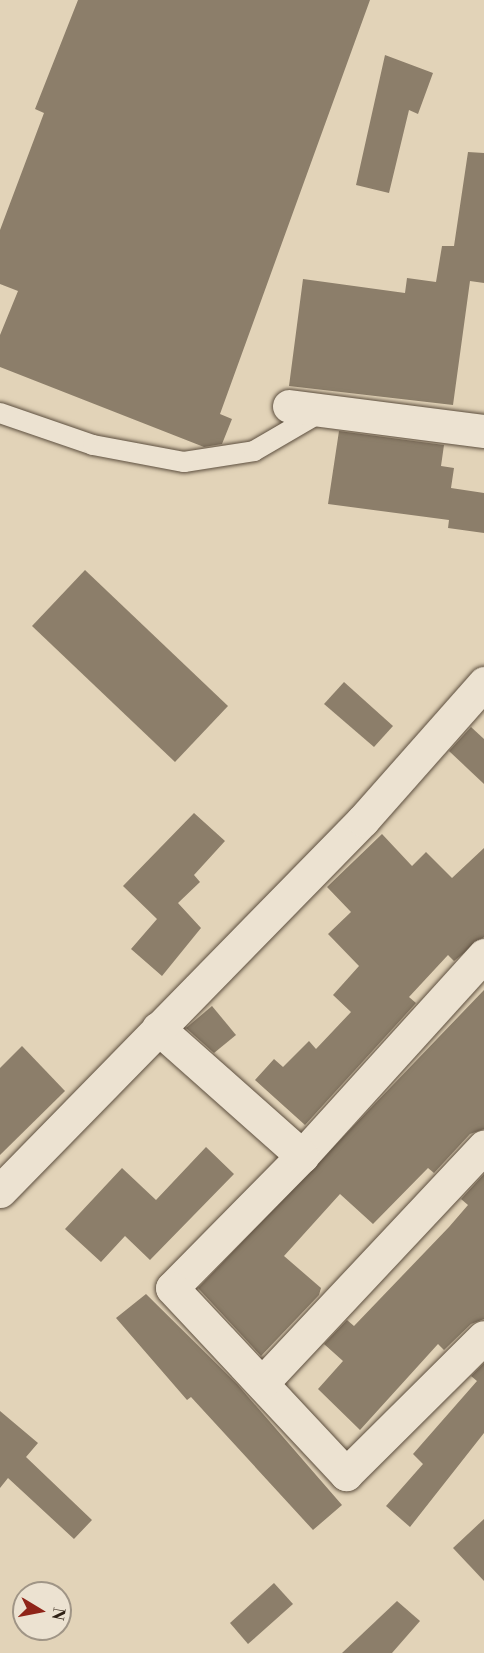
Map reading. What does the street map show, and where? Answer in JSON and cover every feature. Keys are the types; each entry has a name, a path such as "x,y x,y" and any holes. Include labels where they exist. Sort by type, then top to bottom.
{"street":[{"path":"289,406 327,408 484,431"},
{"path":"0,1191 363,820 484,683"},
{"path":"484,955 302,1156 171,1288 263,1382 346,1474 484,1337"},
{"path":"158,1028 302,1156"},
{"path":"263,1382 484,1147"}],"lane":[{"path":"0,413 93,445 184,462 254,451 327,408"}],"building":[{"path":"78,0 370,0 220,414 232,419 222,444 204,447 0,367 0,335 18,291 0,284 0,230 44,113 35,109"},
{"path":"385,55 433,73 418,114 409,110 389,193 356,185"},
{"path":"468,152 484,153 484,283 470,281 453,405 289,386 303,279 405,293 407,278 436,282 442,246 454,246"},
{"path":"339,431 444,445 441,466 454,468 451,488 484,493 484,533 448,528 449,520 328,504"},
{"path":"85,570 228,706 175,762 32,626"},
{"path":"344,682 393,726 374,747 324,704"},
{"path":"471,727 484,739 484,784 449,751"},
{"path":"194,813 225,841 194,875 200,882 178,903 201,928 162,976 131,949 157,919 123,886"},
{"path":"382,834 412,866 426,852 452,878 484,848 484,937 454,961 448,955 409,997 416,1003 305,1125 255,1080 274,1059 283,1067 309,1041 316,1049 351,1012 333,995 359,966 328,934 351,912 327,887"},
{"path":"484,990 484,1129 470,1134 434,1173 428,1168 373,1224 340,1194 284,1256 321,1288 319,1295 261,1356 198,1288"},
{"path":"212,1006 236,1035 214,1053 186,1028"},
{"path":"22,1046 65,1091 0,1155 0,1068"},
{"path":"206,1147 234,1174 150,1260 125,1236 101,1262 65,1229 122,1168 156,1200"},
{"path":"484,1174 484,1319 471,1324 444,1350 438,1344 360,1430 318,1389 343,1361 324,1344 347,1320 354,1326 449,1227 468,1205 461,1199"},
{"path":"146,1294 237,1384 342,1505 313,1530 191,1397 187,1400 116,1318"},
{"path":"484,1363 484,1433 410,1527 386,1506 423,1464 413,1454 477,1381 471,1376"},
{"path":"0,1411 38,1443 26,1457 92,1520 74,1539 8,1478 0,1488"},
{"path":"484,1519 484,1581 453,1548"},
{"path":"274,1583 293,1604 248,1644 230,1623"},
{"path":"397,1601 420,1621 392,1653 342,1653"}]}
